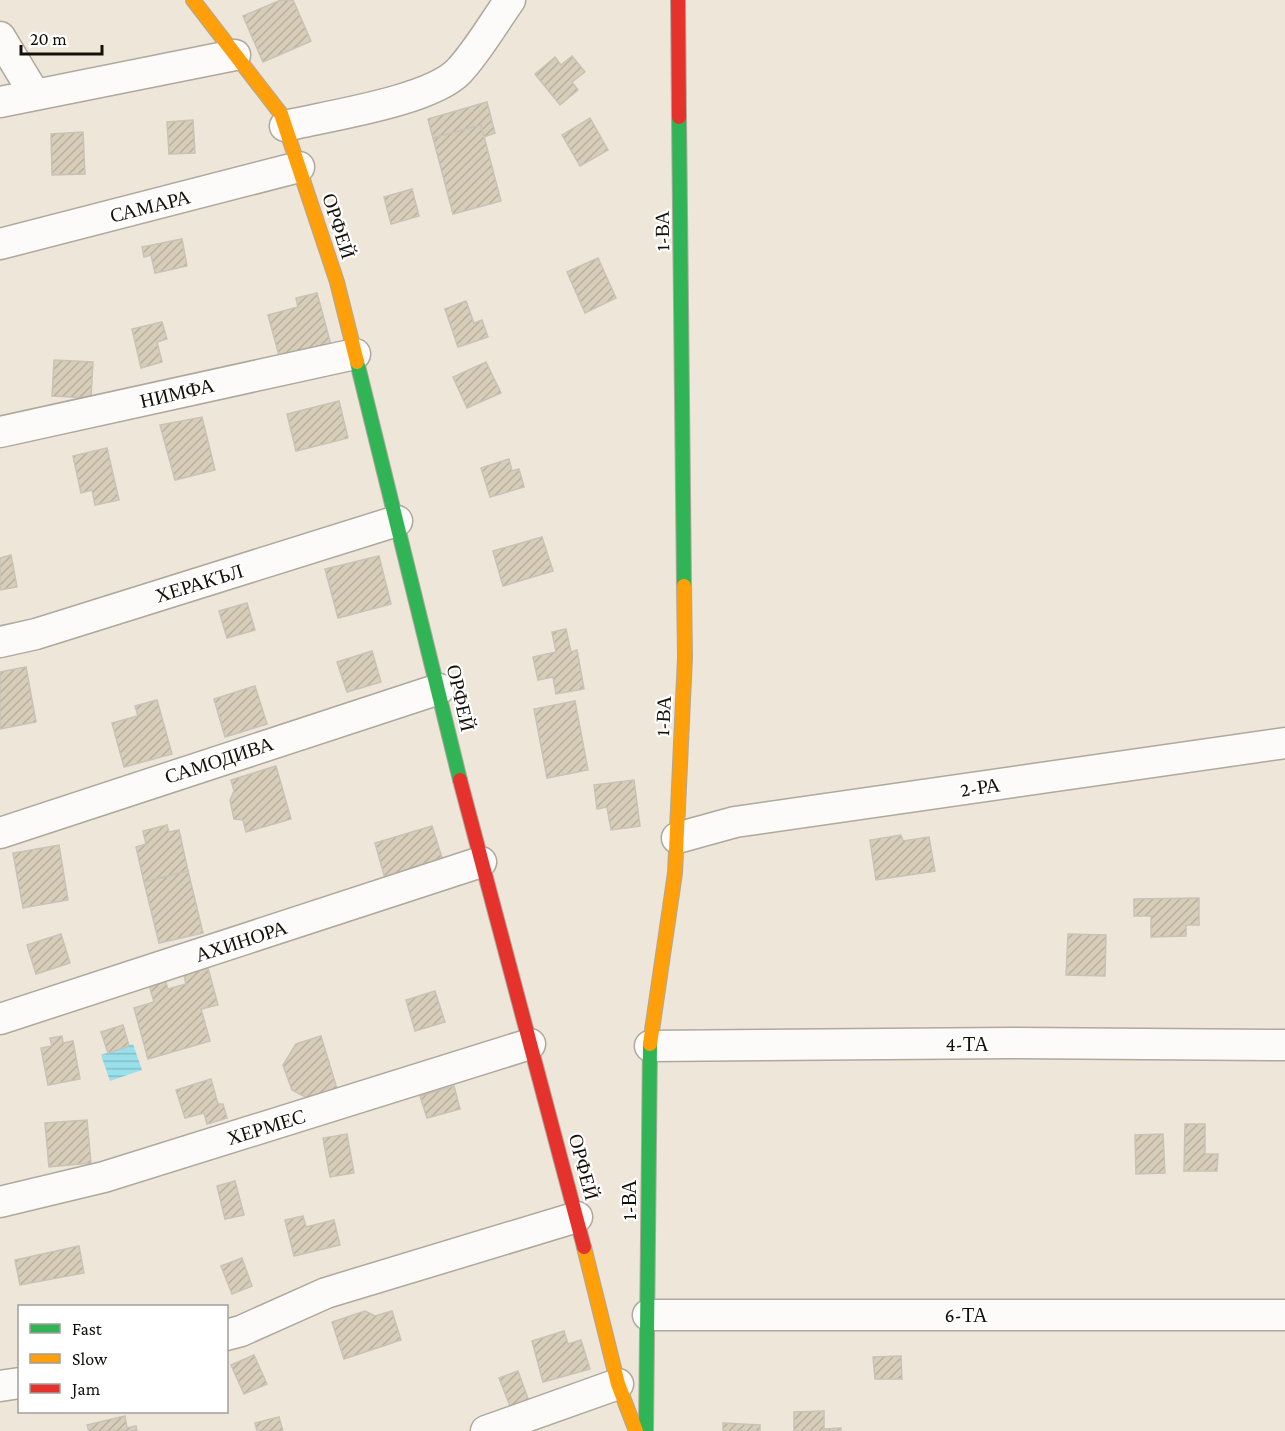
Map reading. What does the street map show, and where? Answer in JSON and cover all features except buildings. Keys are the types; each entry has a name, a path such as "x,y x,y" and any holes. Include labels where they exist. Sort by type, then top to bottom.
{"street":[{"name":"ОРФЕЙ","path":"193,0 281,114 337,282 473,833 577,1217 618,1384 636,1431"},
{"path":"285,126 406,98 433,88 458,72 510,0"},
{"name":"1-ВА","path":"646,1431 650,1046 675,873 685,657 678,0"},
{"path":"0,37 35,95"},
{"path":"0,102 235,55"},
{"name":"САМАРА","path":"0,244 300,167"},
{"name":"НИМФА","path":"0,432 355,354"},
{"name":"ХЕРАКЪЛ","path":"0,642 36,634 397,521"},
{"name":"САМОДИВА","path":"0,833 439,689"},
{"name":"2-РА","path":"677,838 735,822 1285,743"},
{"name":"АХИНОРА","path":"0,1019 482,862"},
{"name":"4-ТА","path":"650,1046 999,1043 1285,1045"},
{"name":"ХЕРМЕС","path":"0,1202 104,1178 530,1044"},
{"path":"228,1334 241,1331 326,1293 577,1217"},
{"name":"6-ТА","path":"648,1315 1285,1315"},
{"path":"0,1386 18,1383"},
{"path":"486,1431 618,1384"}],"water":[{"path":"133,1044 142,1070 110,1081 101,1055"}],"traffic: fast":[{"path":"679,117 684,586"},
{"path":"357,362 460,780"},
{"path":"646,1431 650,1044"}],"traffic: slow":[{"path":"193,0 281,114 337,282 357,362"},
{"path":"650,1044 675,873 685,657 684,586"},
{"path":"584,1247 618,1384 636,1431"}],"traffic: jam":[{"path":"678,0 679,117"},
{"path":"460,780 584,1247"}]}
